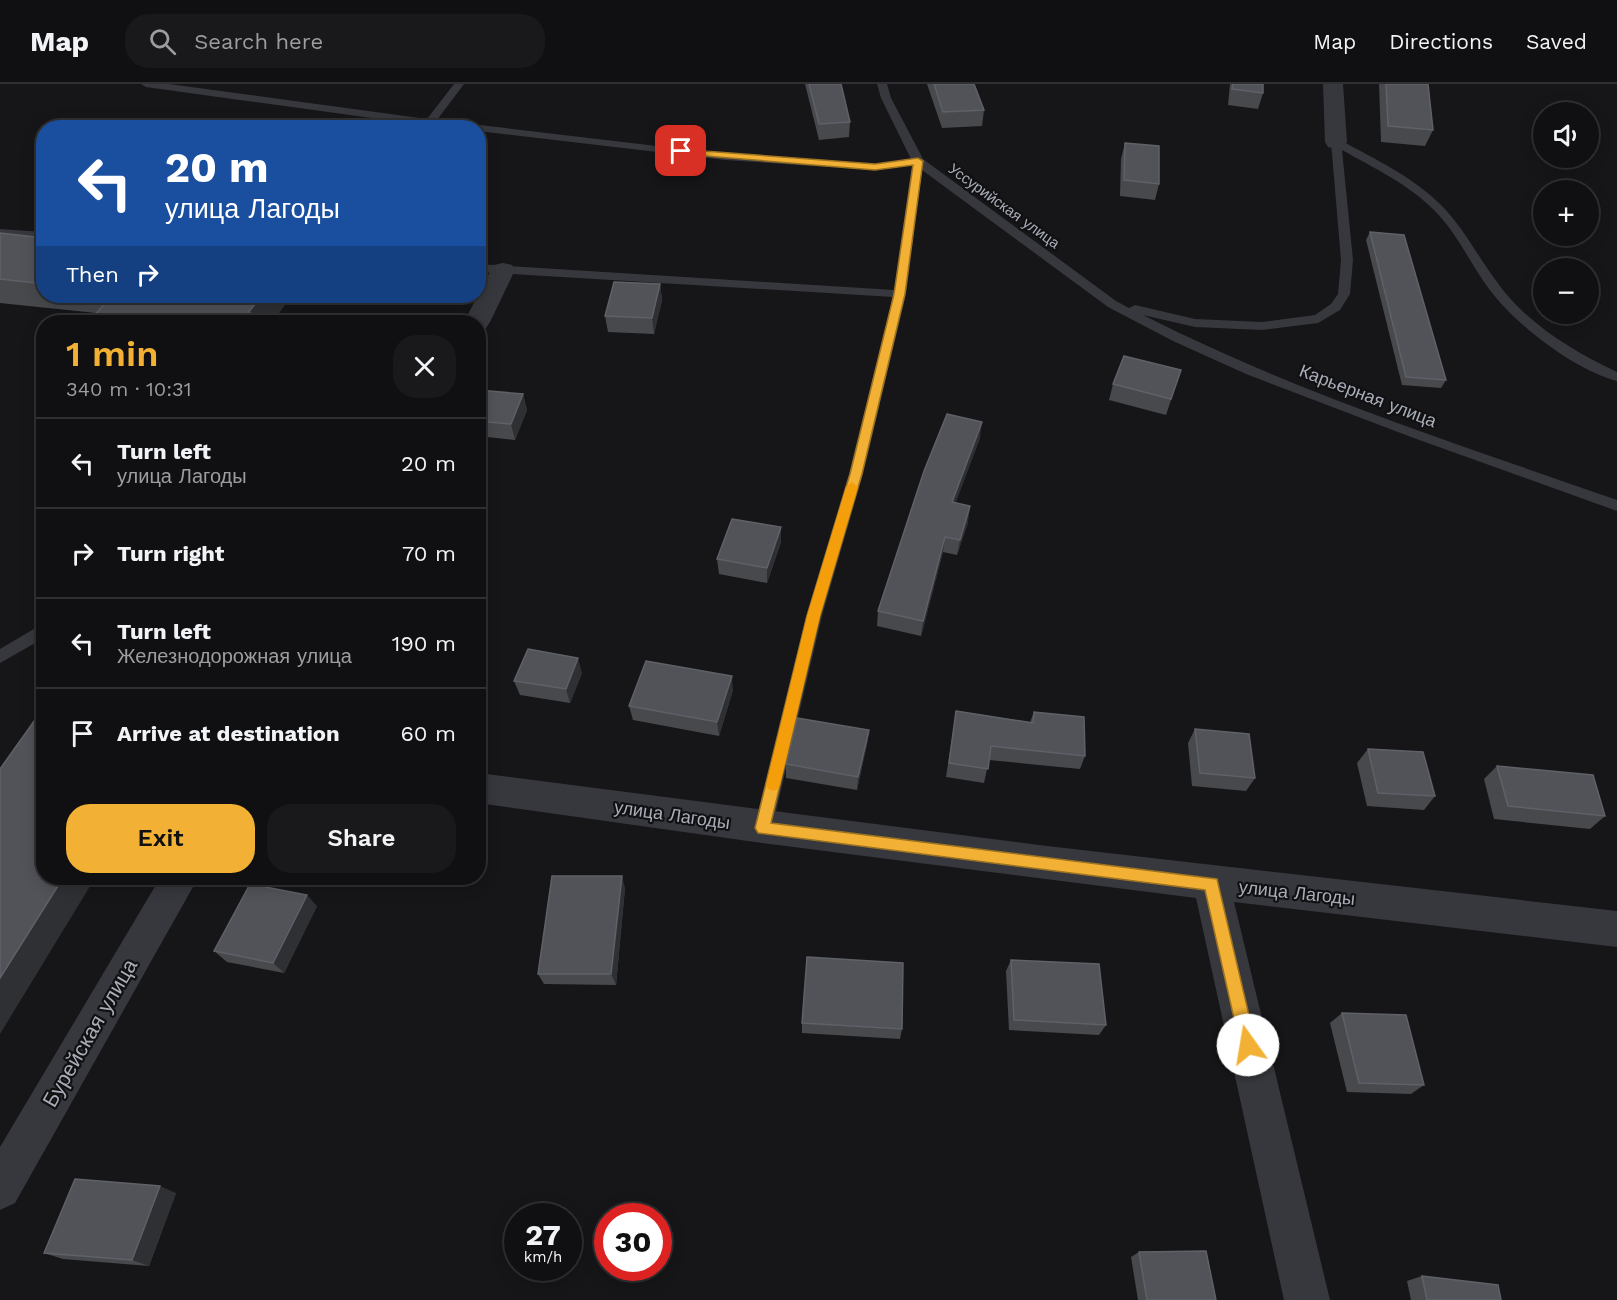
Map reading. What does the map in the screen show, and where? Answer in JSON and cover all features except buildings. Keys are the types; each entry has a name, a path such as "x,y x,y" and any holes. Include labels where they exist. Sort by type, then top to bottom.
{"street":[{"path":"1333,84 1336,142"},
{"path":"486,288 491,269"},
{"name":"улица Лагоды","path":"486,789 763,828 1211,884 1617,929"},
{"path":"1211,884 1307,1300"},
{"name":"Бурейская улица","path":"0,1188 176,885"}],"lane":[{"path":"146,84 392,120"},
{"path":"430,120 459,84"},
{"name":"Уссурийская улица","path":"882,84 886,98 918,161 1112,304"},
{"path":"486,129 725,157 875,167 918,161 900,294 856,474 813,616 763,828"},
{"path":"1112,304 1195,323 1262,326 1318,319 1336,307 1344,294 1347,260 1336,142"},
{"path":"1336,142 1420,192 1449,219 1500,295 1532,327 1576,356 1617,378"},
{"path":"0,233 36,235"},
{"path":"491,269 900,294"},
{"name":"Карьерная улица","path":"1112,304 1178,338 1251,371 1416,434 1617,506"},
{"path":"0,657 36,635"}],"slow traffic":[{"path":"773,785 813,616 852,487"}],"route":[{"path":"681,151 725,157 875,167 918,161 900,294 856,474 813,616 763,828 1211,884 1248,1045"}]}
